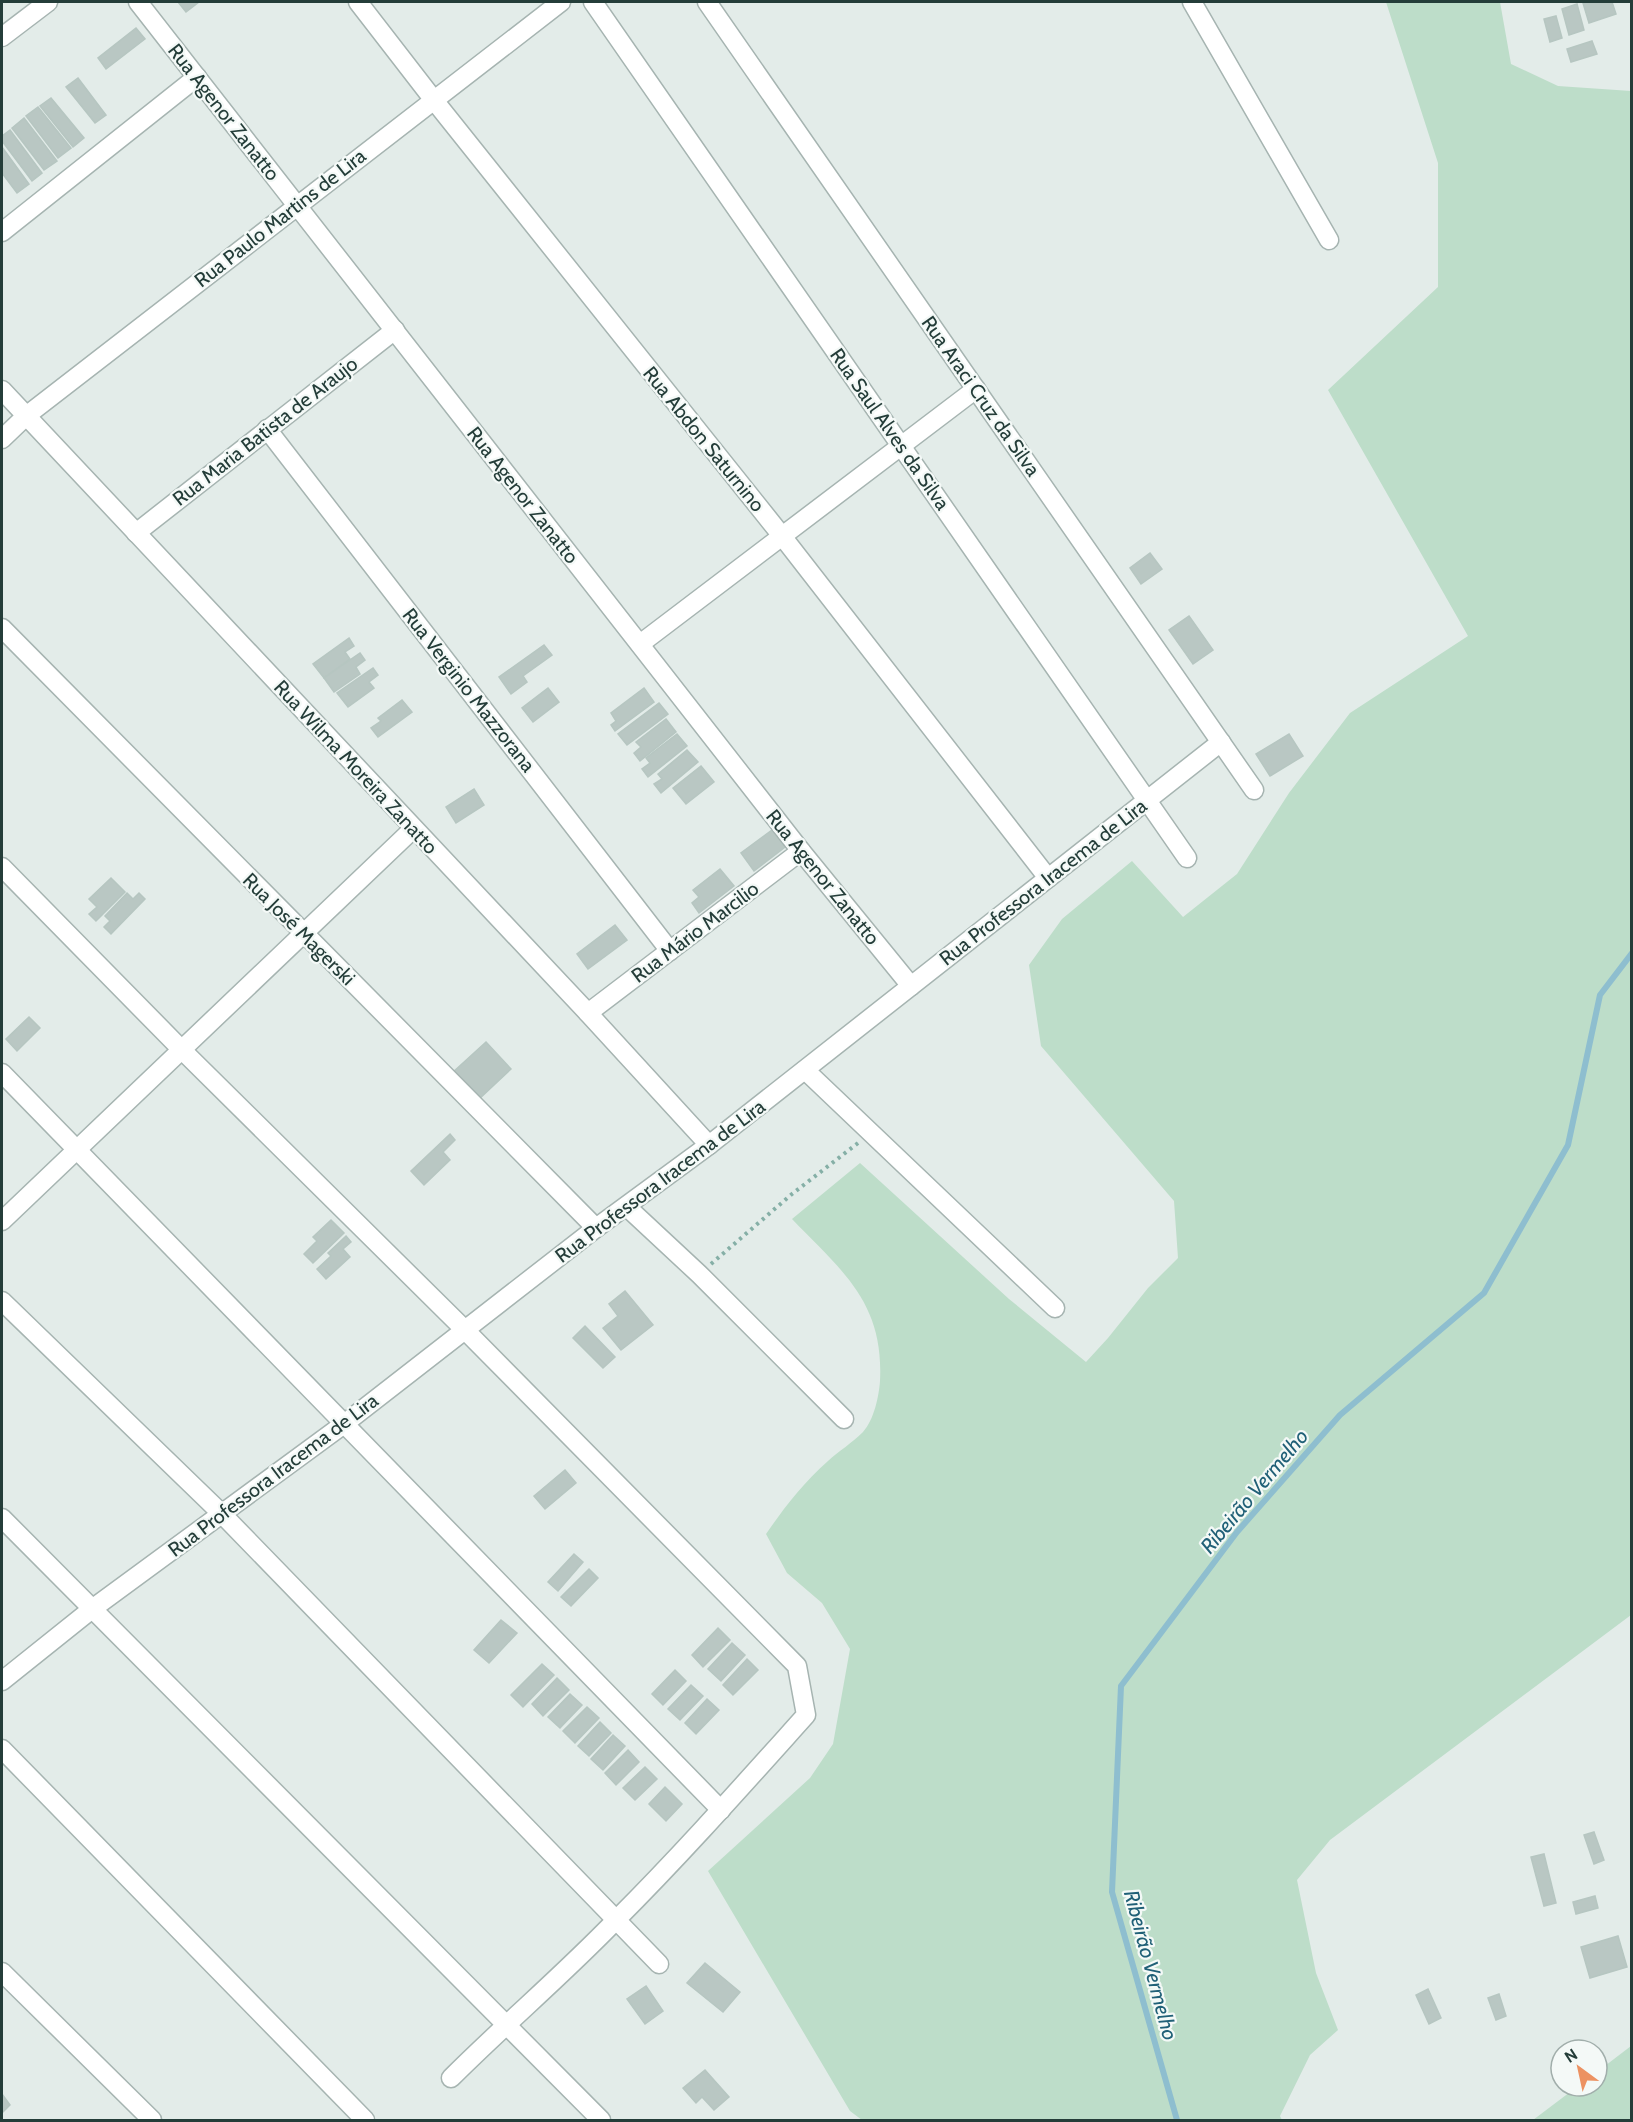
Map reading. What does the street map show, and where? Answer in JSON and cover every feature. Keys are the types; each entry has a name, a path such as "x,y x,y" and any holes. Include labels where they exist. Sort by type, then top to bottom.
{"street":[{"path":"2,37 48,2"},
{"name":"Rua Agenor Zanatto","path":"138,2 801,851 911,986"},
{"name":"Rua Abdon Saturnino","path":"358,2 782,536 1048,878"},
{"name":"Rua Paulo Martins de Lira","path":"2,439 26,416 561,2"},
{"name":"Rua Saul Alves da Silva","path":"593,2 1187,858"},
{"name":"Rua Araci Cruz da Silva","path":"707,2 1254,790"},
{"path":"1192,2 1329,240"},
{"path":"2,232 197,77"},
{"name":"Rua Maria Batista de Araujo","path":"136,533 394,330"},
{"path":"640,644 976,389"},
{"name":"Rua Wilma Moreira Zanatto","path":"2,390 588,1013 709,1145"},
{"name":"Rua Verginio Mazzorana","path":"267,429 670,951"},
{"name":"Rua José Magerski","path":"2,628 597,1228"},
{"name":"Rua Professora Iracema de Lira","path":"2,1681 92,1609 344,1424 597,1228 709,1145 1221,742"},
{"path":"2,1221 413,829"},
{"name":"Rua Mário Marcilio","path":"588,1013 801,851"},
{"path":"2,867 797,1666 806,1715 721,1810 615,1922 450,2078"},
{"path":"805,1070 1055,1308"},
{"path":"2,1073 721,1810"},
{"path":"627,1207 699,1274 844,1419"},
{"path":"2,1301 222,1514 615,1922 659,1964"},
{"path":"2,1518 601,2121"},
{"path":"2,1749 365,2121"},
{"path":"2,1972 152,2121"}],"path":[{"path":"699,1274 792,1194 870,1133"}],"green space":[{"path":"1386,2 1500,2 1511,64 1558,86 1631,91 1631,1615 1330,1840 1297,1880 1316,1973 1338,2030 1310,2055 1280,2116 1282,2120 862,2120 850,2111 708,1871 810,1778 833,1744 850,1649 822,1603 787,1573 766,1534 810,1478 867,1427 873,1415 878,1394 879,1353 875,1330 856,1290 843,1272 792,1219 860,1163 1009,1299 1086,1362 1148,1288 1178,1258 1174,1201 1041,1046 1029,965 1062,919 1132,861 1183,917 1237,874 1289,793 1350,713 1468,636 1328,390 1438,287 1438,163"},
{"path":"1631,2046 1631,2120 1533,2120 1562,2098 1609,2098 1609,2063"}],"building":[{"path":"178,2 199,2 186,12"},
{"path":"1612,2 1616,14 1589,23 1583,3"},
{"path":"1577,4 1584,30 1569,35 1562,9"},
{"path":"1556,16 1562,38 1550,42 1544,19"},
{"path":"136,28 145,39 106,69 98,58"},
{"path":"1592,41 1597,54 1571,62 1567,49"},
{"path":"78,78 106,115 95,123 66,87"},
{"path":"51,98 84,138 73,147 40,106"},
{"path":"38,107 71,148 58,158 26,116"},
{"path":"24,118 57,161 44,170 12,128"},
{"path":"10,130 42,173 32,181 2,141 2,136"},
{"path":"2,147 29,184 17,193 2,173"},
{"path":"1150,553 1162,569 1141,584 1130,568"},
{"path":"1189,616 1213,650 1193,664 1169,630"},
{"path":"349,638 354,646 345,652 350,659 324,678 313,664"},
{"path":"544,645 552,655 523,676 527,682 511,694 499,677"},
{"path":"360,653 365,660 356,667 360,674 334,692 324,678"},
{"path":"373,668 378,675 369,682 374,688 348,707 337,693"},
{"path":"548,688 559,702 533,722 522,708"},
{"path":"644,688 654,702 615,731 611,725 616,721 611,713"},
{"path":"402,700 412,712 378,737 371,728 381,721 378,718"},
{"path":"659,703 668,714 627,745 618,734"},
{"path":"666,719 676,732 640,761 634,753 641,747 636,742"},
{"path":"677,734 687,746 648,777 642,769 650,763 646,758"},
{"path":"1289,734 1303,756 1270,776 1256,754"},
{"path":"687,750 698,762 661,793 654,784 662,779 658,774"},
{"path":"701,766 714,782 686,804 673,788"},
{"path":"474,789 484,805 456,823 446,807"},
{"path":"772,830 785,847 754,871 741,853"},
{"path":"720,869 734,886 699,913 692,903 699,897 693,890"},
{"path":"111,878 125,892 96,921 89,914 97,907 89,899"},
{"path":"127,893 133,899 139,893 145,899 111,934 104,927 110,921 105,916"},
{"path":"615,925 627,940 588,969 577,954"},
{"path":"29,1017 40,1028 17,1051 6,1039"},
{"path":"486,1042 511,1069 477,1101 452,1073"},
{"path":"450,1134 455,1140 443,1152 450,1160 424,1185 411,1171"},
{"path":"331,1220 344,1233 313,1263 304,1254 317,1241 313,1237"},
{"path":"346,1236 351,1242 343,1249 350,1257 326,1279 317,1269 331,1256 328,1253"},
{"path":"625,1291 653,1325 621,1350 603,1328 618,1316 609,1304"},
{"path":"585,1326 615,1357 603,1368 573,1338"},
{"path":"565,1470 576,1483 545,1509 534,1496"},
{"path":"574,1554 583,1562 558,1591 548,1582"},
{"path":"589,1569 598,1578 571,1606 561,1597"},
{"path":"501,1620 517,1633 489,1663 474,1650"},
{"path":"718,1628 730,1640 703,1667 692,1655"},
{"path":"732,1643 745,1655 721,1681 708,1669"},
{"path":"747,1659 758,1670 733,1695 723,1685"},
{"path":"542,1664 554,1675 523,1707 511,1695"},
{"path":"675,1670 686,1681 663,1705 652,1694"},
{"path":"557,1678 569,1690 543,1716 532,1704"},
{"path":"691,1685 703,1696 680,1720 668,1709"},
{"path":"570,1694 582,1705 560,1728 548,1717"},
{"path":"707,1699 719,1710 696,1734 685,1723"},
{"path":"587,1707 599,1718 575,1743 563,1731"},
{"path":"600,1722 611,1733 589,1756 578,1746"},
{"path":"613,1735 625,1746 603,1770 591,1759"},
{"path":"628,1750 639,1762 616,1785 605,1773"},
{"path":"645,1767 657,1779 635,1800 623,1788"},
{"path":"665,1787 682,1804 666,1821 649,1804"},
{"path":"1594,1832 1604,1860 1594,1864 1584,1835"},
{"path":"1544,1854 1556,1903 1544,1906 1531,1857"},
{"path":"1595,1896 1598,1908 1576,1914 1573,1902"},
{"path":"1618,1936 1627,1967 1590,1978 1581,1947"},
{"path":"705,1963 740,1992 723,2012 687,1983"},
{"path":"646,1986 663,2011 645,2024 627,1999"},
{"path":"1428,1989 1441,2018 1429,2024 1416,1995"},
{"path":"1499,1994 1506,2016 1496,2020 1488,1998"},
{"path":"705,2070 729,2097 714,2110 702,2097 696,2103 683,2088"},
{"path":"2,2094 10,2105 2,2113"}],"waterway":[{"name":"Ribeirão Vermelho","path":"1177,2120 1112,1892 1121,1686 1237,1532 1340,1415 1484,1293 1568,1145 1600,995 1632,953"}]}
